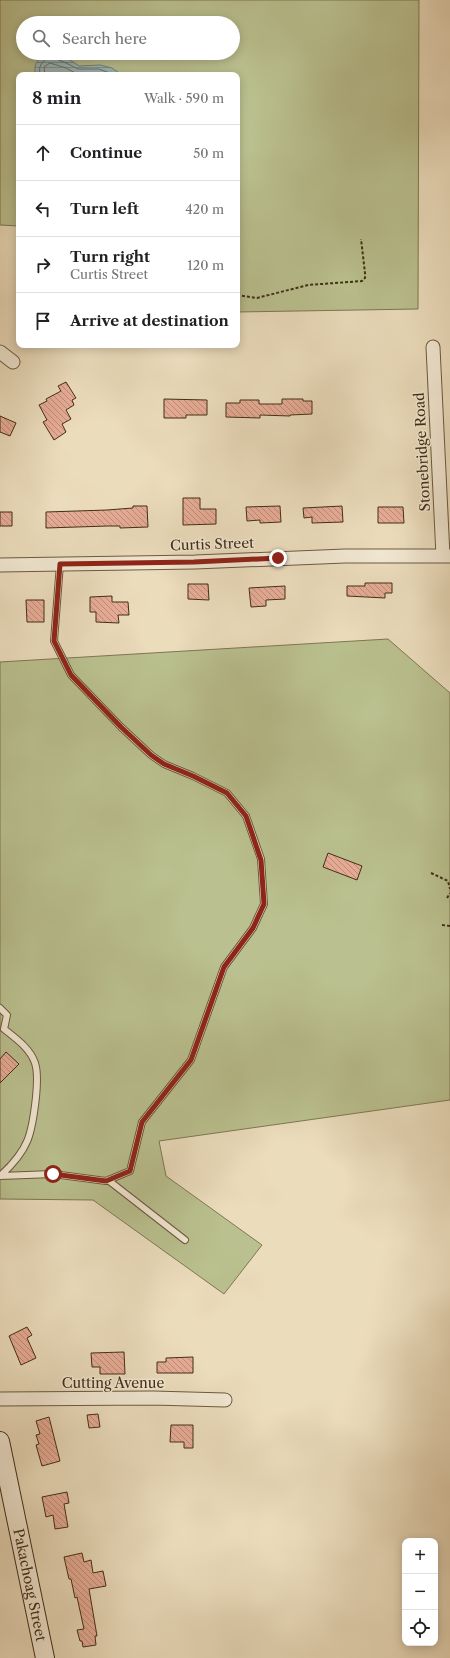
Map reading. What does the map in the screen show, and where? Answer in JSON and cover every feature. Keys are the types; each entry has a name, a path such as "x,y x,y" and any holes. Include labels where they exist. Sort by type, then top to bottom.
{"street":[{"name":"Stonebridge Road","path":"433,347 446,556"},
{"path":"0,352 13,362"},
{"name":"Curtis Street","path":"0,565 194,562 345,556 446,556"},
{"name":"Cutting Avenue","path":"0,1399 153,1398 225,1400"},
{"name":"Pakachoag Street","path":"0,1441 45,1658"}],"lane":[{"path":"0,1176 53,1174 106,1181 130,1171 142,1122 191,1060 224,967 253,928 264,904 261,860 246,816 227,793 193,776 164,764 151,755 121,727 71,675 54,641 60,564"},
{"path":"0,1008 7,1015 2,1030 27,1048 35,1063 37,1088 33,1125 26,1145 14,1163 0,1176"},
{"path":"108,1180 185,1240"}],"path":[{"path":"240,296 256,298 308,285 362,281 365,278 365,274 361,239"},
{"path":"431,873 448,881 450,889"},
{"path":"447,898 450,893"},
{"path":"442,926 450,926"}],"green space":[{"path":"0,0 419,0 418,309 240,312 240,72 16,72 16,226 0,225"},
{"path":"388,639 450,693 450,1100 159,1141 166,1176 262,1245 224,1294 93,1200 0,1199 0,662"}],"water":[{"path":"70,60 79,66 100,65 112,68 118,72 35,72 37,61"}],"building":[{"path":"66,382 76,398 72,400 74,405 66,410 71,419 62,424 66,432 54,440 43,422 47,420 39,405 47,401 46,399 61,391 58,386"},
{"path":"164,399 207,400 207,415 186,415 186,418 164,418"},
{"path":"282,399 303,399 303,401 312,401 312,414 290,416 260,415 260,418 226,417 226,403 240,403 240,400 259,400 259,404 282,404"},
{"path":"0,416 16,423 10,436 0,432"},
{"path":"183,498 200,498 200,509 216,509 216,524 183,525"},
{"path":"133,506 147,506 148,527 120,528 120,526 108,526 46,528 46,512 107,510 133,508"},
{"path":"280,506 281,522 260,523 260,520 247,521 246,507"},
{"path":"342,506 343,522 312,523 312,517 304,518 303,508"},
{"path":"378,507 403,507 404,523 378,523"},
{"path":"0,512 12,512 12,526 0,526"},
{"path":"365,583 392,583 392,593 385,593 385,598 347,596 347,586 365,586"},
{"path":"188,584 208,584 209,600 188,599"},
{"path":"285,586 285,599 266,600 266,606 251,607 249,588"},
{"path":"112,596 112,602 128,602 129,615 118,615 119,623 96,622 96,612 90,612 90,597"},
{"path":"26,600 44,600 44,622 27,622"},
{"path":"328,853 362,866 357,880 323,867"},
{"path":"6,1052 19,1064 0,1083 0,1059"},
{"path":"27,1327 32,1335 27,1338 36,1358 21,1365 9,1336"},
{"path":"124,1352 125,1374 100,1374 100,1367 92,1367 91,1353"},
{"path":"193,1357 193,1373 157,1373 157,1362 166,1362 166,1358"},
{"path":"98,1414 100,1427 89,1428 87,1415"},
{"path":"49,1417 60,1461 42,1466 36,1445 39,1444 36,1435 40,1434 36,1421"},
{"path":"171,1425 193,1425 193,1448 184,1448 184,1442 170,1442"},
{"path":"67,1492 69,1503 64,1504 68,1527 55,1529 53,1515 46,1517 42,1497"},
{"path":"82,1553 84,1562 91,1560 93,1573 103,1571 106,1586 89,1589 97,1636 95,1636 96,1645 83,1647 77,1630 84,1629 77,1597 75,1598 64,1557"}],"route":[{"path":"53,1174 106,1181 130,1171 142,1122 191,1060 202,1024 224,967 253,928 264,904 261,860 246,816 227,793 193,776 164,764 151,755 121,727 71,675 54,641 60,564 194,562 278,558"}]}
